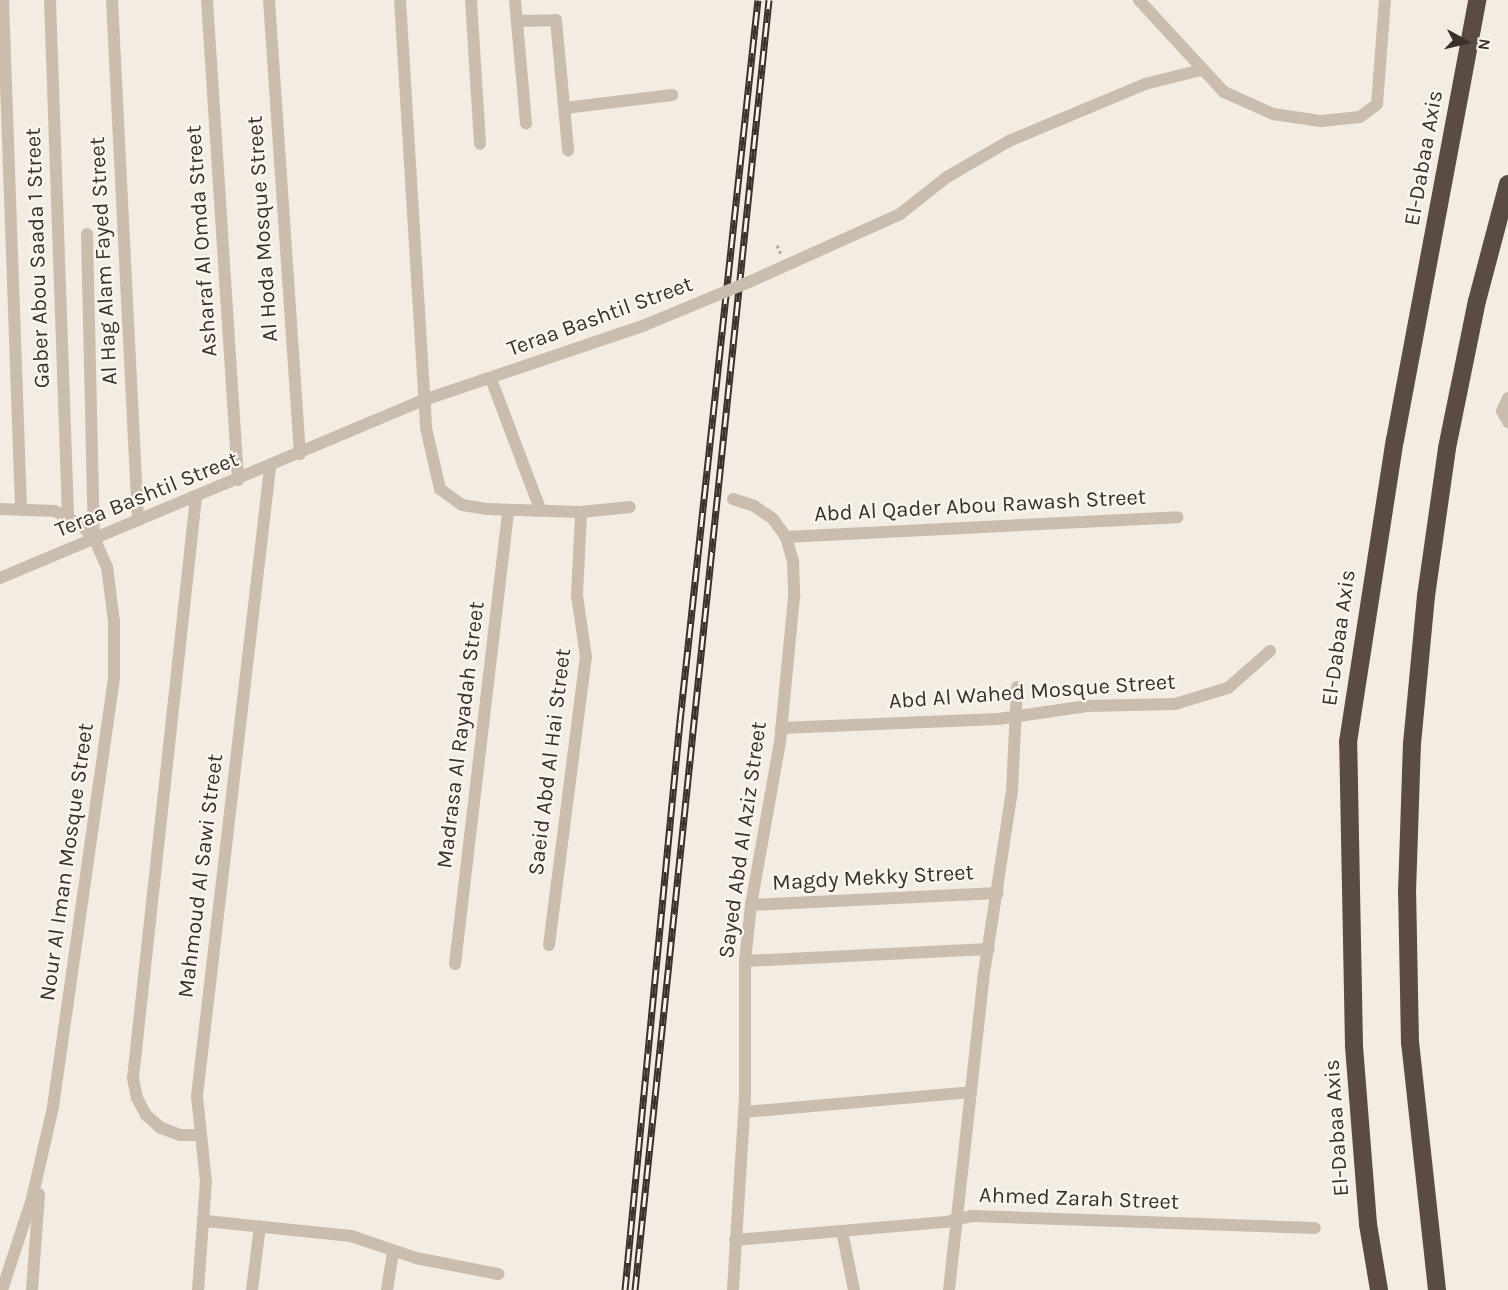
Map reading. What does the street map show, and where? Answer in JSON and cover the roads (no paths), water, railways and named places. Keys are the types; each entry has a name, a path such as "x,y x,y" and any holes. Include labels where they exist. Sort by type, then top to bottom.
{"highway":[{"name":"El-Dabaa Axis","path":"1379,1290 1368,1224 1354,1045 1348,742 1395,440 1477,0"},
{"path":"1437,1290 1410,1043 1407,893 1412,744 1426,596 1447,448 1477,301 1508,184"}],"street":[{"path":"3,0 21,508"},
{"name":"Gaber Abou Saada 1 Street","path":"51,0 68,515"},
{"name":"Al Hag Alam Fayed Street","path":"112,0 138,520"},
{"name":"Asharaf Al Omda Street","path":"207,0 238,480"},
{"name":"Al Hoda Mosque Street","path":"269,0 300,454"},
{"path":"400,0 426,428 440,489 462,505 508,510 581,512 630,507"},
{"path":"471,0 480,144"},
{"path":"515,0 526,124"},
{"path":"1139,0 1201,70 1224,92 1273,114 1321,121 1365,116 1379,99 1385,0"},
{"path":"517,21 556,20 568,150"},
{"name":"Teraa Bashtil Street","path":"0,579 94,538 270,468 424,400 645,325 749,282 900,214 947,177 1009,141 1145,84 1201,70"},
{"path":"565,108 672,95"},
{"path":"87,234 94,538"},
{"path":"490,379 541,511"},
{"path":"1508,398 1502,411 1508,423"},
{"name":"Mahmoud Al Sawi Street","path":"198,1290 206,1221 197,1096 270,468"},
{"path":"196,497 133,1078 141,1106 161,1128 180,1135 200,1135"},
{"name":"Sayed Abd Al Aziz Street","path":"733,499 754,506 773,519 786,537 793,561 794,597 781,728 751,905 745,962 744,1112 735,1240 734,1290"},
{"path":"0,509 21,508 68,515"},
{"name":"Madrasa Al Rayadah Street","path":"455,964 508,510"},
{"name":"Saeid Abd Al Hai Street","path":"549,945 586,657 577,596 581,512"},
{"name":"Nour Al Iman Mosque Street","path":"2,1290 40,1169 53,1107 114,678 112,588 94,538 68,515"},
{"name":"Abd Al Qader Abou Rawash Street","path":"786,537 1177,517"},
{"name":"Abd Al Wahed Mosque Street","path":"781,728 1017,717 1087,706 1194,702 1244,678 1270,651"},
{"path":"949,1290 989,949 1012,790 1017,687"},
{"name":"Magdy Mekky Street","path":"751,905 998,893"},
{"path":"745,962 989,949"},
{"path":"744,1112 971,1092"},
{"path":"32,1290 40,1169"},
{"name":"Ahmed Zarah Street","path":"735,1240 842,1231 972,1216 1315,1228"},
{"path":"206,1221 344,1234 393,1251 498,1274"},
{"path":"252,1290 260,1226"},
{"path":"842,1231 854,1290"},
{"path":"387,1290 393,1251"}],"railway":[{"path":"625,1290 680,721 758,0"},
{"path":"635,1290 769,0"}]}
